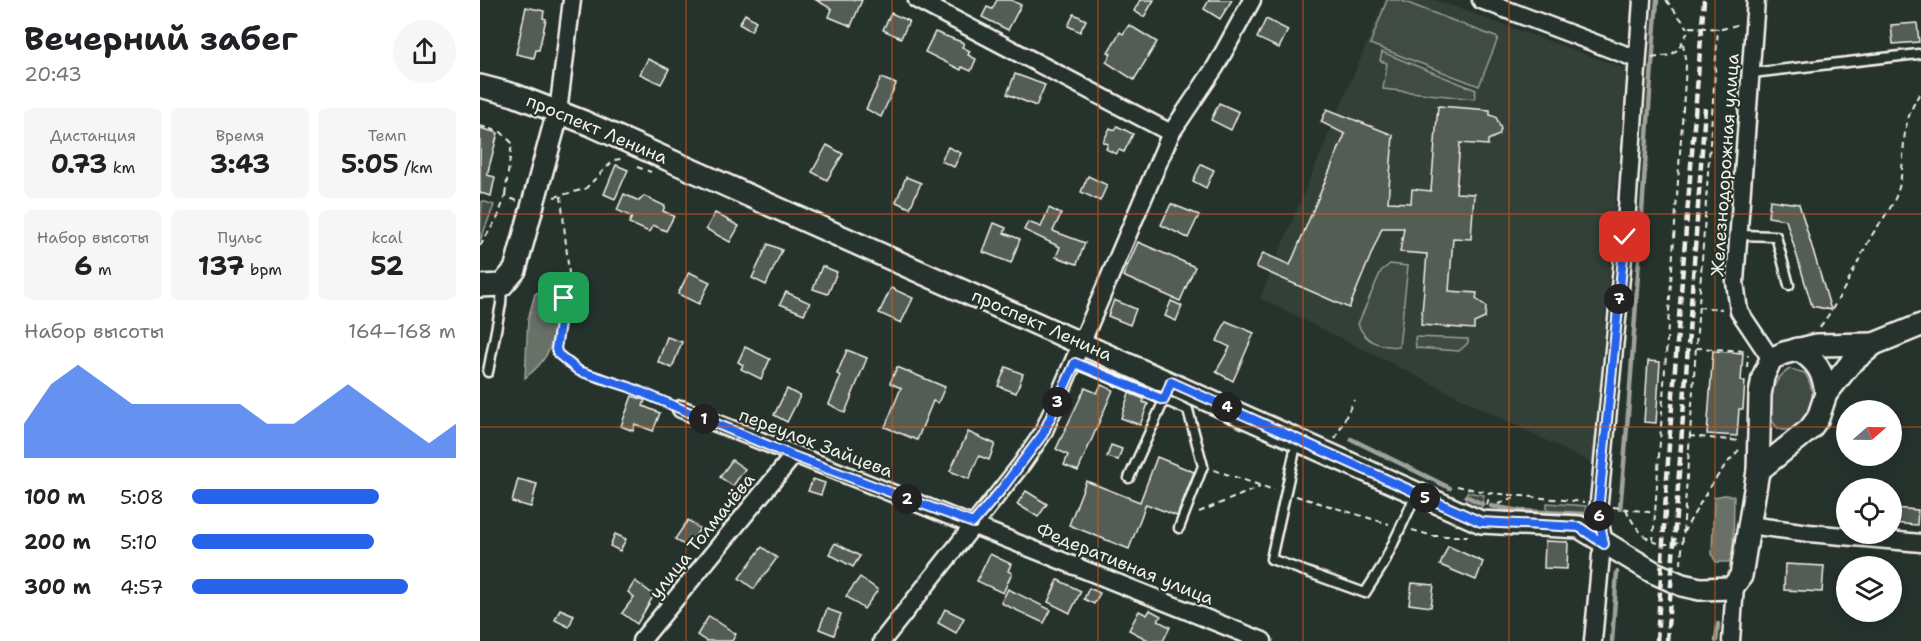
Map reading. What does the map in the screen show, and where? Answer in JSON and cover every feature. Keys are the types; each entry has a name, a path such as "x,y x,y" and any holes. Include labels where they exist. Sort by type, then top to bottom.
{"street":[{"path":"917,0 1172,133"},
{"path":"882,641 973,523 1008,482 1043,434 1172,133 1216,66 1252,0"},
{"path":"1481,0 1637,58"},
{"path":"1593,641 1604,544 1598,512 1605,506 1642,0"},
{"name":"Железнодорожная улица","path":"1756,0 1735,282 1740,311 1771,359"},
{"path":"480,286 502,285 515,270 558,112 569,1"},
{"name":"проспект Ленина","path":"480,86 514,95 558,112 1081,343 1167,391 1298,438 1481,522 1579,527 1604,544 1682,585"},
{"path":"1758,471 1814,423 1826,394 1850,364 1874,344 1921,325"},
{"path":"1731,641 1738,581 1758,471 1763,377 1771,359 1817,345 1874,344"},
{"path":"1797,350 1809,356 1819,366 1825,380 1826,394"},
{"name":"переулок Зайцева","path":"681,409 793,456 973,523"},
{"path":"1759,419 1774,435 1795,440"},
{"name":"улица Толмачёва","path":"642,641 793,456"},
{"name":"Федеративная улица","path":"973,523 1263,641"},
{"path":"1749,525 1921,543"},
{"path":"1682,585 1719,590 1738,581"}],"lane":[{"path":"1752,73 1918,54"},
{"path":"1739,235 1776,236 1789,285"},
{"path":"488,372 501,304 502,285"},
{"path":"1075,363 1167,391 1188,411 1203,466 1179,528"},
{"path":"1129,478 1167,391"},
{"path":"1298,438 1271,559 1365,593 1383,565 1416,494"}],"path":[{"path":"1666,0 1689,29"},
{"path":"1689,29 1722,29 1734,25"},
{"path":"1682,585 1682,541 1718,28"},
{"path":"1657,58 1671,55 1683,43 1689,29"},
{"path":"1653,542 1686,66 1683,43"},
{"path":"1820,327 1891,208 1900,184 1904,131 1909,111 1921,91"},
{"path":"480,126 501,132 512,143 505,196 491,231 480,246"},
{"path":"548,198 585,189 614,160 620,159 650,173 654,169"},
{"path":"505,196 525,203"},
{"path":"561,196 569,274 556,340 558,354 579,371 629,387 681,409"},
{"path":"1698,307 1740,311"},
{"path":"1695,348 1744,351"},
{"path":"1329,453 1354,400"},
{"path":"1689,436 1736,441"},
{"path":"1683,534 1728,460 1742,447"},
{"path":"1203,466 1261,487 1397,526"},
{"path":"1456,486 1490,493 1654,513"},
{"path":"1204,509 1261,487"},
{"path":"1485,511 1490,493"},
{"path":"1486,506 1500,504 1518,496"},
{"path":"1626,509 1644,537 1653,542 1675,544 1682,541"},
{"path":"1404,528 1433,536 1477,536"}],"shaded area":[{"path":"1385,0 1435,0 1626,69 1593,464 1260,298"},
{"path":"1387,0 1400,0 1498,38 1479,86 1370,44"},
{"path":"1382,52 1476,90 1474,99 1383,89 1387,63 1380,61"},
{"path":"482,201 494,205 480,241"},
{"path":"1390,264 1408,266 1399,347 1374,343 1365,336 1358,324 1381,271"},
{"path":"544,289 557,306 553,338 547,355 525,378 528,319 535,294"},
{"path":"1415,337 1468,339 1468,343 1459,351 1416,348"},
{"path":"1790,369 1805,373 1812,391 1811,406 1805,419 1796,427 1786,430 1777,427 1771,417 1771,399 1777,381"},
{"path":"1467,492 1484,495 1481,510 1465,501"},
{"path":"1734,496 1733,553 1729,562 1716,562 1712,555 1714,497"},
{"path":"1547,503 1586,506 1586,516 1547,514"}],"building":[{"path":"816,0 862,0 851,26 829,17 832,9"},
{"path":"997,0 1011,0 1021,5 1008,30 982,17 987,7 992,9"},
{"path":"1140,0 1154,0 1144,17 1134,11"},
{"path":"1209,0 1232,0 1220,19 1204,9"},
{"path":"526,7 544,11 543,18 546,19 539,50 536,50 534,58 516,54"},
{"path":"891,13 909,21 901,38 883,30"},
{"path":"745,14 756,21 751,31 739,24"},
{"path":"1074,14 1086,20 1080,32 1068,26"},
{"path":"1266,19 1288,30 1279,48 1257,38"},
{"path":"1917,23 1919,42 1893,44 1891,25"},
{"path":"1129,25 1157,42 1134,80 1106,62 1111,54 1108,52 1120,32 1123,34"},
{"path":"935,32 964,43 962,47 970,51 968,55 976,59 971,71 962,67 961,70 925,52"},
{"path":"648,59 669,69 661,84 640,74"},
{"path":"1015,74 1045,85 1036,106 1007,94"},
{"path":"881,78 896,84 881,117 866,109"},
{"path":"1219,103 1239,112 1231,130 1211,120"},
{"path":"1438,106 1490,110 1490,115 1496,117 1501,129 1499,135 1488,140 1488,145 1460,143 1456,193 1474,194 1471,239 1453,238 1449,291 1477,293 1476,299 1486,306 1485,318 1474,323 1474,329 1421,325 1427,254 1400,252 1404,228 1382,228 1349,308 1256,267 1263,253 1290,265 1345,134 1321,122 1327,109 1393,135 1388,202 1411,203 1412,189 1431,191"},
{"path":"1117,126 1133,134 1124,152 1119,150 1116,154 1106,149 1108,144 1103,142 1110,128 1115,130"},
{"path":"480,128 498,133 487,175 495,177 491,196 480,193"},
{"path":"827,145 843,154 827,180 812,172"},
{"path":"948,147 961,153 954,167 941,161"},
{"path":"1201,164 1214,170 1206,188 1193,181"},
{"path":"616,165 628,170 615,199 604,194"},
{"path":"1088,176 1107,185 1100,201 1081,192"},
{"path":"906,177 921,183 910,208 896,202"},
{"path":"624,194 639,201 644,196 665,206 663,211 674,216 666,231 653,225 649,232 629,223 632,217 617,210"},
{"path":"1770,200 1799,204 1831,310 1812,306 1786,220 1768,217"},
{"path":"1171,204 1199,215 1188,238 1161,225"},
{"path":"1049,208 1061,214 1053,231 1085,243 1077,264 1056,257 1060,247 1024,230 1028,222 1041,227"},
{"path":"715,213 739,226 730,242 706,229"},
{"path":"994,223 1006,228 1004,233 1020,239 1011,263 983,252"},
{"path":"1138,242 1195,267 1180,301 1123,276"},
{"path":"768,244 782,250 766,285 752,278"},
{"path":"822,266 837,272 828,294 813,289"},
{"path":"689,272 710,282 699,304 678,294"},
{"path":"891,288 913,298 901,323 879,313"},
{"path":"786,292 810,303 804,314 780,304"},
{"path":"1114,300 1136,309 1130,325 1108,316"},
{"path":"1171,301 1182,306 1176,321 1165,316"},
{"path":"1226,321 1254,333 1233,381 1216,372 1230,347 1217,341"},
{"path":"667,337 682,342 672,368 658,362"},
{"path":"745,347 770,359 761,379 741,369 743,365 738,362"},
{"path":"847,350 867,358 845,413 829,404 841,376 837,374"},
{"path":"1713,351 1743,353 1741,381 1745,381 1743,409 1739,409 1737,436 1707,434"},
{"path":"1648,361 1660,362 1656,423 1644,422"},
{"path":"897,367 945,387 938,403 933,401 917,440 885,427 901,388 890,383"},
{"path":"1006,367 1023,374 1016,393 998,386"},
{"path":"1101,385 1113,390 1078,471 1064,465 1068,455 1056,449 1085,388 1097,393"},
{"path":"787,389 800,396 787,422 774,415"},
{"path":"1129,393 1144,399 1143,402 1148,404 1140,425 1121,418"},
{"path":"632,396 645,400 643,406 660,413 653,431 635,424 633,431 621,426"},
{"path":"968,432 995,444 989,460 979,456 969,479 950,471"},
{"path":"1111,445 1122,449 1118,460 1107,457"},
{"path":"1157,457 1194,472 1177,516 1146,504 1129,549 1069,525 1086,481 1140,502"},
{"path":"732,460 745,469 733,486 720,477"},
{"path":"518,479 537,484 531,507 512,502"},
{"path":"813,479 825,483 821,495 808,491"},
{"path":"1026,491 1047,504 1038,517 1017,504"},
{"path":"1902,509 1918,510 1917,525 1902,524"},
{"path":"688,520 700,529 687,547 675,539"},
{"path":"615,534 626,539 620,551 610,546"},
{"path":"1545,541 1568,542 1567,569 1544,568"},
{"path":"835,543 860,556 853,567 829,554"},
{"path":"1448,546 1483,562 1476,580 1440,565"},
{"path":"762,547 777,558 754,589 739,578"},
{"path":"990,554 1011,564 1008,571 1012,573 1003,593 977,581"},
{"path":"1785,564 1824,566 1822,592 1784,590"},
{"path":"860,577 878,590 864,609 846,596"},
{"path":"1058,580 1081,591 1070,613 1048,602"},
{"path":"635,581 654,595 637,624 622,613 634,597 628,592"},
{"path":"1412,583 1434,585 1431,607 1409,604"},
{"path":"1089,588 1100,593 1094,604 1084,599"},
{"path":"1008,589 1051,610 1044,623 1001,603"},
{"path":"560,609 574,615 569,627 555,620"},
{"path":"827,609 841,614 834,635 819,629"},
{"path":"945,609 964,618 956,633 938,623"},
{"path":"1150,610 1161,616 1158,621 1170,627 1163,641 1150,641 1129,630 1139,611 1147,615"},
{"path":"709,616 736,634 732,641 706,641 697,635"}],"waterway":[{"path":"1620,509 1657,0"},
{"path":"1351,439 1450,488"},
{"path":"1466,496 1482,504"},
{"path":"1491,506 1520,511 1585,514"},
{"path":"1612,641 1617,572"},
{"path":"1716,641 1718,624"}],"railway":[{"path":"1657,641 1669,445 1704,0"},
{"path":"1667,641 1705,108"}],"route":[{"path":"564,298 556,349 570,366 579,371 629,387 793,456 973,523 1021,465 1043,434 1075,363 1164,400 1171,382 1481,522 1525,526 1559,524 1579,527 1604,544 1598,512 1625,237"}]}
